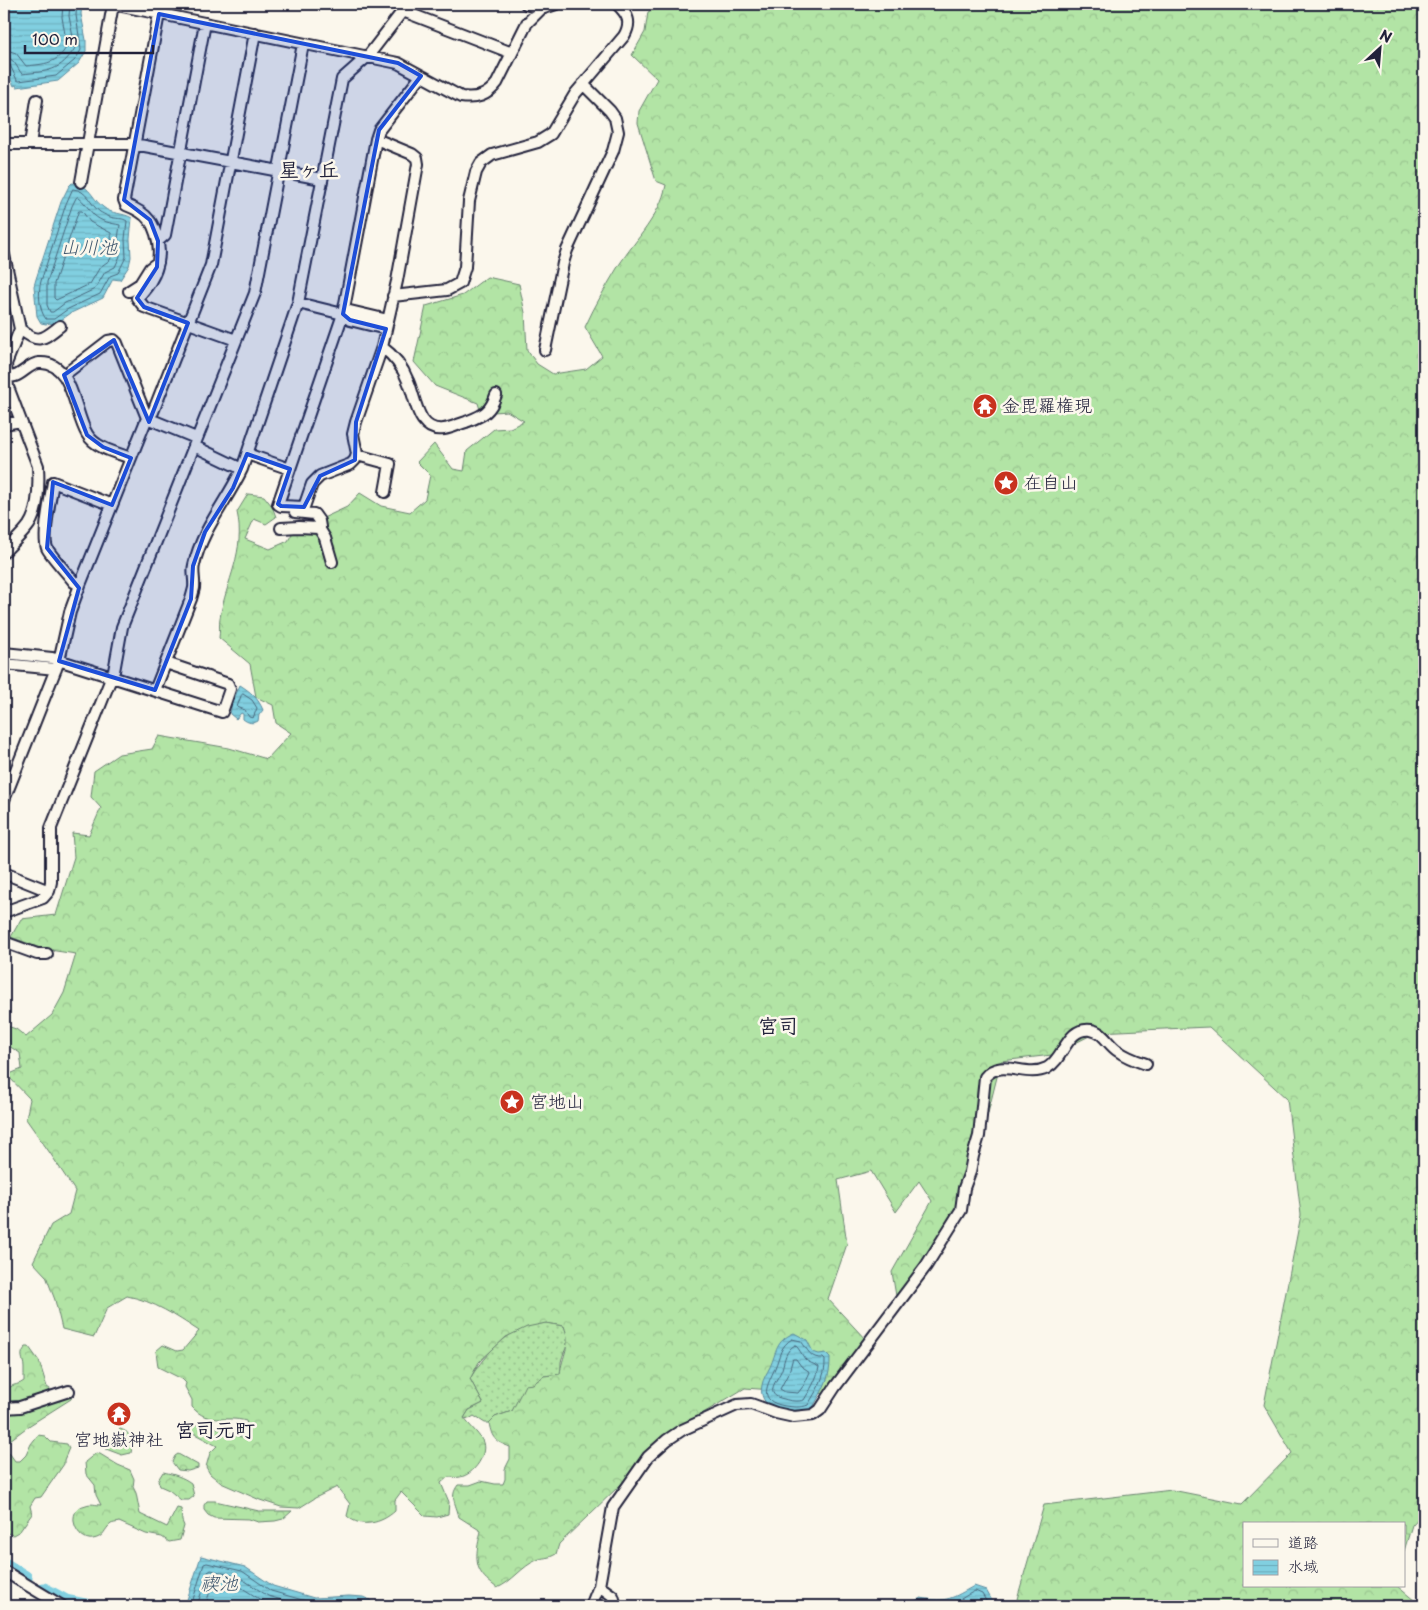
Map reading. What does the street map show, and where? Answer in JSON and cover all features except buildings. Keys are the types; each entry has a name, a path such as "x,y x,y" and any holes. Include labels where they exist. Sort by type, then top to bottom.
{"street":[{"path":"526,4 541,10"},
{"path":"81,182 112,10 117,6 398,63 461,97 472,98 482,96 491,91 497,84 527,23 541,10 556,4"},
{"path":"393,296 447,290 460,283 464,267 469,201 476,172 481,163 492,155 538,142 551,134 583,84 629,28 627,17 618,4"},
{"path":"155,690 191,599 194,588 193,566 213,518 233,488 242,469 298,303 342,79 368,56 406,8 512,53"},
{"path":"159,14 124,200 126,205 150,220 158,241 158,262 153,279 137,298 144,307 236,340"},
{"path":"158,241 165,235 206,23"},
{"path":"4,800 58,665 70,612 80,584 130,458 147,418 153,412 211,265 255,33"},
{"path":"4,912 43,898 49,890 51,882 50,828 114,671 122,627 258,282 303,44"},
{"path":"332,562 325,538 319,528 321,524 314,514 280,512 281,506 278,504 343,314 379,130 421,76"},
{"path":"545,350 565,256 613,152 618,132 615,118 610,111 583,84"},
{"path":"30,144 38,101"},
{"path":"281,506 304,507 312,484 320,476 351,464 355,460 354,434 356,422 382,347 418,164 417,158 412,154 376,140"},
{"path":"4,144 134,144 322,179"},
{"path":"4,255 20,329 6,364 5,377 10,396 38,466 37,494 30,524 4,552"},
{"path":"129,291 140,284 150,268 158,262"},
{"path":"298,303 343,314 350,320 387,324"},
{"path":"20,329 35,339 41,339 60,326"},
{"path":"64,375 108,341 114,340 118,343 147,418 195,442 242,469"},
{"path":"382,347 397,362 404,373 419,415 424,423 430,427 444,429 486,413 492,407 496,395"},
{"path":"5,377 16,376 30,365 39,363 55,366 64,375 87,435 104,447 130,458"},
{"path":"4,424 21,421"},
{"path":"247,454 290,469"},
{"path":"356,455 390,464 385,492"},
{"path":"80,584 74,582 47,548 46,538 53,482 112,506"},
{"path":"281,528 319,528"},
{"path":"4,654 52,658 58,665"},
{"path":"4,664 58,665 111,677 222,712 230,689 228,684 166,663"},
{"path":"4,873 49,890"},
{"path":"4,942 37,954 46,954"},
{"path":"591,1606 599,1586 613,1507 648,1457 667,1440 682,1430 737,1405 752,1404 776,1413 794,1417 813,1415 820,1410 835,1387 926,1266 961,1210 964,1188 979,1136 985,1078 990,1071 998,1068 1027,1071 1046,1068 1053,1063 1068,1040 1082,1030 1096,1031 1118,1052 1146,1064"},
{"path":"4,1408 20,1407 69,1391"},
{"path":"5,1575 62,1606"},
{"path":"599,1586 613,1596 616,1606"}],"highlighted area":[{"path":"159,14 398,63 421,76 379,130 343,314 350,320 386,329 356,422 355,460 320,476 304,507 281,506 278,504 290,469 247,454 233,488 205,532 193,566 191,599 155,690 59,661 79,588 47,548 53,482 112,505 131,458 103,447 87,435 64,375 114,340 149,422 188,323 144,307 137,298 157,267 158,241 150,220 124,200"}],"green space":[{"path":"662,4 1424,4 1424,1512 1412,1525 1406,1544 1406,1522 1243,1522 1243,1588 1399,1588 1421,1606 1025,1606 1017,1599 1044,1505 1172,1490 1242,1504 1292,1453 1264,1405 1301,1215 1287,1099 1209,1027 1097,1032 1052,1055 1001,1061 986,1121 946,1236 897,1302 892,1272 932,1201 919,1181 896,1212 871,1171 838,1180 847,1244 828,1299 867,1341 827,1394 745,1388 680,1427 559,1544 556,1554 532,1563 497,1588 483,1576 479,1569 477,1553 481,1531 459,1517 454,1500 455,1489 458,1485 470,1485 481,1481 503,1484 505,1469 510,1459 510,1447 495,1439 491,1433 489,1423 495,1417 512,1411 525,1385 533,1384 544,1376 560,1374 567,1345 564,1326 546,1323 527,1327 506,1337 479,1362 470,1379 483,1403 469,1410 464,1418 482,1440 484,1445 482,1457 470,1472 460,1477 448,1477 441,1483 449,1502 448,1514 437,1517 425,1516 401,1492 395,1500 395,1511 384,1519 371,1523 359,1522 347,1516 350,1504 337,1487 299,1508 281,1507 221,1483 210,1474 206,1467 210,1453 217,1446 193,1433 190,1430 192,1425 204,1424 241,1437 247,1434 248,1427 246,1421 239,1419 211,1418 198,1413 192,1407 192,1400 185,1387 186,1383 158,1367 156,1351 163,1345 177,1351 183,1350 199,1331 190,1325 156,1305 127,1296 107,1308 94,1337 62,1329 55,1300 46,1276 33,1262 51,1225 69,1214 75,1191 26,1119 30,1099 7,1075 22,1069 20,1053 4,1043 4,1025 16,1029 26,1037 52,1015 64,993 76,954 43,949 11,937 21,919 56,915 74,857 72,833 89,835 101,808 91,797 94,771 119,754 152,749 159,736 229,748 267,759 291,733 276,723 273,705 256,697 250,664 219,638 220,618 239,540 237,512 248,494 264,496 272,506 276,517 266,524 254,519 245,539 270,549 288,541 298,523 321,519 347,507 360,493 381,506 410,512 425,499 430,475 417,462 434,444 453,469 464,471 467,451 494,429 510,428 524,421 507,411 481,413 478,403 435,386 414,362 426,306 463,295 487,277 519,284 525,313 527,350 537,364 553,374 586,369 602,356 585,327 619,265 659,207 666,185 656,181 638,123 639,111 657,79 632,55 645,32 648,12"},
{"path":"546,1323 564,1326 566,1333 568,1342 561,1362 560,1374 544,1376 533,1384 512,1411 495,1417 489,1423 485,1423 474,1416 469,1419 464,1418 469,1410 483,1403 470,1379 480,1363 502,1341 518,1330 527,1326"},
{"path":"26,1347 29,1347 39,1361 47,1387 53,1391 72,1395 71,1399 10,1440 4,1441 3,1412 5,1396 10,1387 24,1381 22,1355"},
{"path":"120,1429 130,1435 131,1453 122,1455 106,1449 103,1445 108,1437 111,1437"},
{"path":"38,1435 45,1436 51,1442 67,1444 69,1448 64,1464 41,1497 35,1498 30,1506 32,1514 20,1531 13,1535 4,1532 4,1451 10,1454 15,1461 20,1461 26,1455"},
{"path":"96,1453 130,1470 134,1479 133,1487 140,1514 167,1527 177,1508 181,1509 184,1526 180,1540 169,1542 162,1537 146,1534 119,1522 111,1524 97,1538 87,1539 82,1536 75,1525 75,1513 79,1508 88,1504 101,1505 96,1495 95,1485 86,1474 85,1462"},
{"path":"178,1454 198,1465 198,1468 188,1471 178,1470 172,1462"},
{"path":"163,1472 178,1476 191,1483 194,1496 189,1500 181,1500 169,1490 160,1486 158,1480"},
{"path":"207,1501 215,1501 259,1511 292,1511 283,1519 275,1521 258,1522 249,1519 214,1518 204,1510 204,1505"}],"water":[{"path":"4,4 82,4 81,14 86,51 79,63 58,81 14,86 4,64"},
{"name":"山川池","path":"72,183 87,189 106,210 132,218 131,257 129,266 120,280 113,279 103,298 71,313 54,325 41,323 37,316 34,286 61,202"},
{"path":"240,685 254,696 263,710 256,722 251,723 243,719 243,714 241,713 236,719 230,714 232,703"},
{"path":"794,1333 807,1340 813,1352 819,1354 826,1353 830,1357 827,1378 812,1409 801,1412 784,1411 774,1408 762,1396 763,1380 780,1343"},
{"name":"禊池","path":"201,1556 245,1567 273,1586 314,1598 363,1597 370,1600 375,1606 185,1606"},
{"path":"974,1586 986,1590 995,1606 910,1606 921,1598 944,1600"}],"waterway":[{"path":"4,234 10,260"},
{"path":"19,302 24,322 30,332"},
{"path":"4,1565 25,1578"},
{"path":"44,1590 66,1602 86,1606"}],"place":[{"name":"金毘羅権現","path":"985,406"},
{"name":"在自山","path":"1006,483"},
{"name":"宮地山","path":"512,1102"},
{"name":"宮地嶽神社","path":"119,1414"}],"district":[{"name":"星ヶ丘","path":"309,170"},
{"name":"宮司","path":"778,1026"},
{"name":"宮司元町","path":"215,1430"}]}
